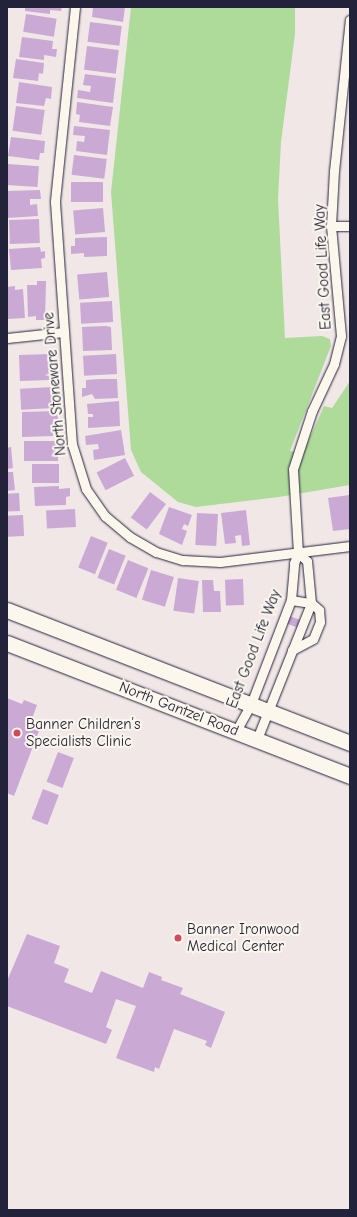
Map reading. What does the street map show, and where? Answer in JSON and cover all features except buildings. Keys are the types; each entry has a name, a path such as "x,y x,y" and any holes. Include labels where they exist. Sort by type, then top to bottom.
{"main road":[{"name":"North Gantzel Road","path":"7,610 350,743"},
{"name":"North Gantzel Road","path":"7,643 350,776"}],"street":[{"name":"North Stoneware Drive","path":"75,7 56,176 55,202 64,332 76,460 86,489 95,503 113,524 145,547 182,560 220,562 350,546"},
{"name":"East Good Life Way","path":"236,731 250,704 291,600 294,563 298,553 292,469 312,411 334,364 341,336 331,226 334,170 350,20"},
{"path":"331,226 350,226"},
{"path":"7,338 64,332"},
{"name":"East Good Life Way","path":"257,739 310,603 307,561 298,553"},
{"path":"291,600 310,603 319,610 320,622 317,633 305,645 292,650"}],"green space":[{"path":"131,7 295,7 295,34 281,142 278,199 285,338 322,336 330,339 331,346 290,451 303,453 324,406 332,408 350,381 350,485 279,497 196,507 178,502 141,472 131,450 111,192"}],"place":[{"name":"Banner Children’s Specialists Clinic","path":"17,733"},
{"name":"Banner Ironwood Medical Center","path":"178,938"}]}
